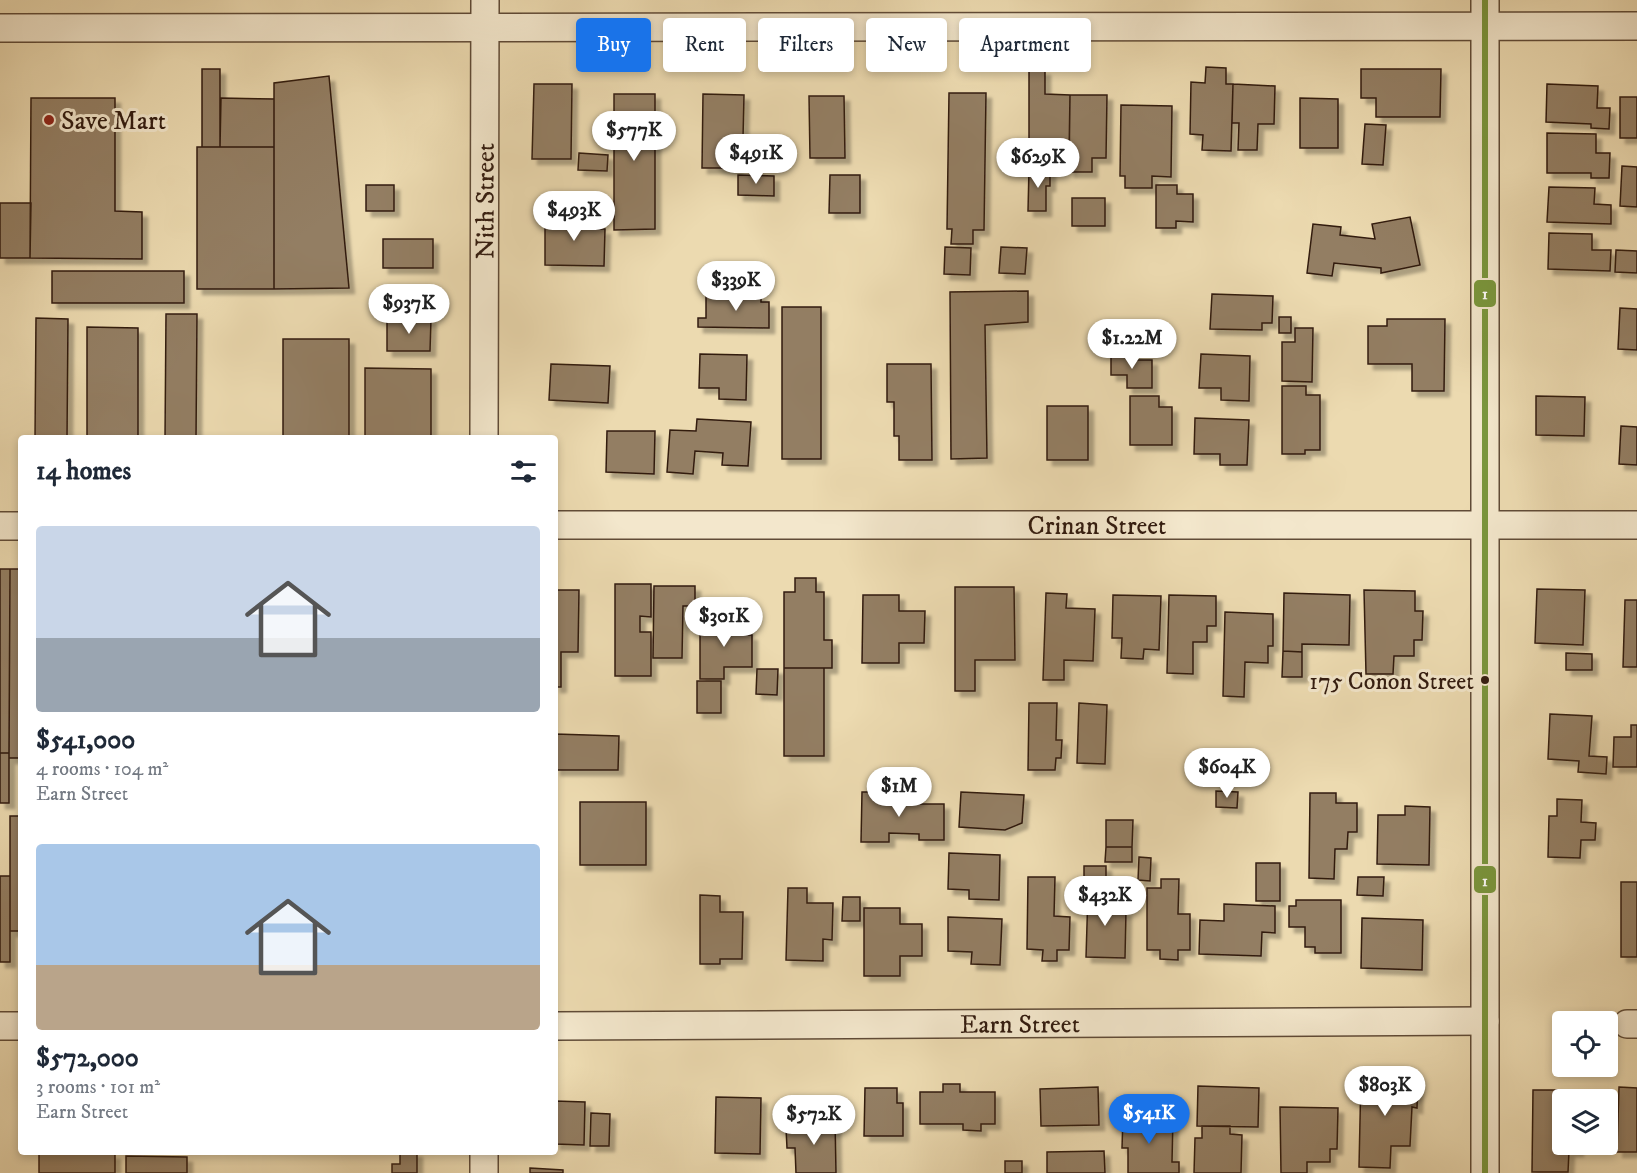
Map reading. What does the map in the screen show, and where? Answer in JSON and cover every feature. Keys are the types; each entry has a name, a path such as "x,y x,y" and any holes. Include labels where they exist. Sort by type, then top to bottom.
{"street":[{"name":"Nith Street","path":"484,0 484,435"},
{"path":"1485,13 1485,1173"},
{"path":"0,28 485,28 1485,13 1637,26"},
{"name":"Crinan Street","path":"558,525 1637,525"},
{"path":"0,526 18,526"},
{"name":"Earn Street","path":"558,1026 1485,1021"},
{"path":"0,1026 18,1026"},
{"path":"484,1155 484,1173"}],"building":[{"path":"1206,67 1226,68 1226,84 1233,84 1231,151 1202,150 1203,135 1190,134 1191,82 1205,83"},
{"path":"202,69 220,69 220,147 202,147"},
{"path":"1361,69 1441,69 1440,117 1376,117 1376,98 1361,98"},
{"path":"1029,72 1045,72 1045,94 1070,95 1069,155 1050,155 1050,170 1029,169"},
{"path":"329,76 349,288 274,289 274,83"},
{"path":"534,84 572,84 571,159 532,159"},
{"path":"1233,84 1275,86 1274,124 1258,124 1257,150 1238,150 1239,123 1232,123"},
{"path":"1547,84 1598,86 1597,108 1610,108 1609,129 1591,128 1591,124 1546,122"},
{"path":"949,93 986,93 984,230 973,230 973,244 951,244 952,229 947,229"},
{"path":"614,94 655,94 655,229 614,230"},
{"path":"703,94 744,95 743,138 738,138 738,168 702,168"},
{"path":"1070,95 1107,95 1106,158 1092,158 1092,172 1069,172"},
{"path":"809,96 844,96 845,158 810,158"},
{"path":"1620,97 1637,97 1637,138 1620,138"},
{"path":"31,98 115,98 115,211 142,212 142,259 30,258"},
{"path":"221,98 274,99 274,147 220,147"},
{"path":"1300,98 1338,99 1338,148 1300,148"},
{"path":"1121,105 1172,106 1171,177 1152,176 1152,188 1125,188 1125,176 1120,176"},
{"path":"1365,124 1386,125 1383,165 1362,164"},
{"path":"1547,133 1596,134 1596,153 1610,153 1609,178 1591,178 1591,173 1547,173"},
{"path":"197,147 274,147 274,289 197,289"},
{"path":"579,153 608,155 607,171 578,170"},
{"path":"1622,166 1637,167 1637,207 1620,206"},
{"path":"1029,169 1050,170 1050,186 1046,186 1046,211 1028,211"},
{"path":"738,175 774,176 774,196 738,195"},
{"path":"830,175 860,175 860,213 829,213"},
{"path":"366,185 394,185 394,211 366,211"},
{"path":"1156,185 1177,185 1177,194 1193,194 1193,222 1176,221 1176,228 1156,228"},
{"path":"1549,187 1595,188 1594,204 1611,205 1611,224 1547,222"},
{"path":"1072,198 1105,198 1105,226 1072,226"},
{"path":"0,203 31,203 30,258 0,258"},
{"path":"545,217 595,218 594,229 605,229 604,266 545,265"},
{"path":"1410,217 1420,265 1381,273 1381,268 1334,263 1332,276 1307,273 1313,224 1341,227 1340,235 1375,239 1372,224"},
{"path":"1549,233 1592,234 1592,250 1611,250 1610,271 1548,269"},
{"path":"383,239 433,239 433,268 383,268"},
{"path":"945,247 971,248 970,275 944,274"},
{"path":"1001,247 1027,248 1025,274 999,273"},
{"path":"1616,250 1637,251 1637,273 1615,272"},
{"path":"52,271 184,271 184,303 52,303"},
{"path":"1028,291 1028,322 985,325 987,458 951,459 950,292"},
{"path":"1212,294 1273,296 1272,323 1262,323 1262,330 1210,329"},
{"path":"706,296 761,296 761,302 769,302 769,328 698,327 698,318 706,318"},
{"path":"782,307 821,307 821,459 782,459"},
{"path":"1620,308 1637,309 1637,350 1618,349"},
{"path":"166,314 197,314 196,435 165,435"},
{"path":"1279,317 1291,317 1291,333 1279,333"},
{"path":"36,318 68,319 67,435 35,435"},
{"path":"387,319 431,319 430,351 387,351"},
{"path":"1387,319 1445,319 1444,391 1412,391 1412,364 1368,364 1368,326 1387,326"},
{"path":"87,327 138,328 138,435 87,435"},
{"path":"1295,328 1313,328 1312,382 1282,381 1282,342 1295,342"},
{"path":"283,339 349,339 349,435 283,435"},
{"path":"1111,350 1128,351 1128,360 1152,360 1152,388 1127,388 1127,375 1111,375"},
{"path":"700,354 747,355 746,400 719,399 719,388 699,388"},
{"path":"1201,354 1250,356 1249,401 1221,400 1221,388 1199,388"},
{"path":"551,364 610,366 608,403 549,400"},
{"path":"887,364 931,364 932,460 899,460 899,436 894,436 894,402 887,402"},
{"path":"365,368 431,369 431,435 365,435"},
{"path":"1282,386 1306,386 1306,395 1320,395 1320,450 1305,450 1305,454 1282,454"},
{"path":"1130,396 1159,396 1159,407 1172,407 1172,445 1130,445"},
{"path":"1536,396 1585,397 1584,436 1536,435"},
{"path":"1047,406 1088,406 1088,460 1047,460"},
{"path":"1195,418 1249,420 1247,465 1220,465 1220,454 1194,454"},
{"path":"697,419 751,422 748,466 722,465 723,453 695,451 693,474 667,472 670,430 696,431"},
{"path":"1621,426 1637,427 1637,465 1619,464"},
{"path":"607,431 655,431 654,474 606,472"},
{"path":"0,569 10,569 9,753 0,753"},
{"path":"10,569 18,569 18,758 9,758"},
{"path":"795,578 816,578 816,592 824,592 824,640 832,640 832,668 784,668 784,592 795,592"},
{"path":"615,584 651,584 651,617 640,616 640,632 651,632 651,676 615,676"},
{"path":"654,586 695,586 695,606 683,606 682,658 653,658"},
{"path":"955,587 1014,587 1015,660 975,660 975,691 955,691"},
{"path":"1537,589 1585,590 1583,645 1535,643"},
{"path":"558,590 579,590 578,652 561,652 561,687 558,687"},
{"path":"1364,590 1415,591 1415,611 1423,611 1422,640 1414,640 1414,656 1394,656 1393,674 1366,674"},
{"path":"1046,593 1067,594 1066,608 1095,609 1093,661 1064,660 1064,680 1043,680"},
{"path":"1284,593 1350,595 1349,645 1302,644 1302,652 1283,651"},
{"path":"863,595 899,595 899,611 925,611 924,643 899,643 899,663 862,663"},
{"path":"1113,595 1161,596 1159,650 1144,649 1143,659 1121,658 1122,638 1112,638"},
{"path":"1169,595 1216,596 1216,626 1207,626 1207,642 1193,642 1193,674 1167,673"},
{"path":"1625,600 1637,600 1637,667 1623,667"},
{"path":"1225,612 1273,614 1273,646 1268,646 1268,663 1245,662 1244,697 1223,696"},
{"path":"700,619 747,623 747,635 752,635 752,667 724,667 724,679 700,679"},
{"path":"1283,651 1302,652 1302,677 1282,677"},
{"path":"1566,653 1592,654 1592,670 1566,670"},
{"path":"784,668 824,668 824,756 784,756"},
{"path":"757,669 778,669 777,695 756,694"},
{"path":"697,681 721,681 721,713 697,713"},
{"path":"1029,703 1057,703 1056,740 1062,740 1061,758 1056,758 1055,770 1028,770"},
{"path":"1079,703 1107,705 1105,764 1077,763"},
{"path":"1550,714 1592,716 1589,756 1607,757 1606,774 1578,772 1579,761 1548,759"},
{"path":"1631,725 1637,725 1637,767 1613,767 1614,737 1631,737"},
{"path":"558,734 619,736 618,770 558,770"},
{"path":"0,753 9,753 9,803 0,803"},
{"path":"1216,791 1238,792 1237,808 1216,807"},
{"path":"862,792 899,792 899,804 944,804 944,840 919,840 919,834 889,833 889,842 861,842"},
{"path":"961,792 1024,795 1022,823 1005,830 959,827"},
{"path":"1310,793 1336,793 1336,803 1357,803 1357,832 1348,832 1347,849 1335,849 1334,879 1309,878"},
{"path":"1557,799 1582,800 1581,822 1596,823 1595,840 1581,840 1580,858 1548,857 1549,816 1557,816"},
{"path":"580,802 646,802 646,865 580,865"},
{"path":"1405,806 1430,807 1429,865 1377,864 1378,815 1405,815"},
{"path":"10,816 18,816 18,931 10,931"},
{"path":"1106,820 1133,820 1132,847 1106,847"},
{"path":"1106,847 1132,847 1132,862 1105,862"},
{"path":"949,853 1000,855 999,900 969,899 969,890 948,889"},
{"path":"1139,857 1151,858 1150,881 1138,880"},
{"path":"1256,863 1280,863 1280,901 1256,901"},
{"path":"1084,866 1106,866 1106,887 1084,887"},
{"path":"0,876 10,876 10,962 0,962"},
{"path":"1028,877 1055,877 1054,916 1070,917 1069,950 1057,950 1057,961 1042,961 1043,950 1027,949"},
{"path":"1358,877 1384,877 1383,896 1357,895"},
{"path":"1161,879 1179,879 1178,914 1190,914 1190,950 1178,950 1178,960 1160,959 1160,950 1147,950 1147,888 1161,888"},
{"path":"1621,882 1637,882 1637,957 1621,957"},
{"path":"788,888 807,888 807,903 833,903 832,940 823,939 823,961 786,960"},
{"path":"1088,892 1115,893 1115,911 1126,911 1125,958 1086,957"},
{"path":"700,895 720,896 720,912 743,912 742,959 720,959 720,964 700,964"},
{"path":"843,897 860,897 860,921 842,921"},
{"path":"1296,900 1341,900 1341,953 1315,953 1315,947 1305,947 1305,927 1289,927 1289,906 1296,906"},
{"path":"1224,904 1275,906 1275,933 1262,932 1261,956 1199,954 1200,920 1224,921"},
{"path":"864,908 900,908 900,924 922,924 922,956 900,956 900,976 864,976"},
{"path":"948,917 1002,919 1000,965 971,964 972,952 948,951"},
{"path":"1362,918 1423,920 1422,970 1361,968"},
{"path":"1361,1075 1418,1076 1417,1108 1412,1107 1410,1146 1391,1146 1390,1168 1359,1167"},
{"path":"943,1084 960,1084 960,1092 995,1092 995,1124 981,1124 981,1131 963,1130 963,1124 920,1124 920,1092 943,1092"},
{"path":"1198,1086 1259,1088 1258,1127 1197,1126"},
{"path":"1098,1087 1099,1125 1041,1126 1040,1089"},
{"path":"1619,1087 1637,1088 1637,1152 1618,1152"},
{"path":"865,1088 897,1088 897,1103 903,1103 903,1136 864,1136"},
{"path":"1533,1090 1552,1090 1552,1155 1569,1155 1568,1172 1532,1172"},
{"path":"716,1097 761,1098 760,1154 715,1153"},
{"path":"558,1101 585,1102 584,1145 558,1144"},
{"path":"1280,1107 1338,1108 1337,1149 1330,1149 1330,1162 1307,1162 1307,1173 1281,1173"},
{"path":"591,1113 610,1114 609,1146 590,1146"},
{"path":"1123,1117 1173,1118 1172,1162 1179,1162 1179,1173 1128,1173 1128,1148 1122,1148"},
{"path":"835,1119 836,1173 796,1173 795,1148 787,1148 786,1128 795,1128 794,1120"},
{"path":"1202,1126 1230,1126 1230,1134 1242,1135 1241,1173 1194,1173 1195,1138 1202,1138"},
{"path":"1104,1151 1105,1173 1047,1173 1047,1152"},
{"path":"39,1155 115,1155 115,1173 39,1173"},
{"path":"400,1155 417,1155 417,1173 392,1173 392,1164 400,1164"},
{"path":"126,1156 187,1157 187,1173 126,1173"},
{"path":"1005,1161 1022,1161 1022,1173 1005,1173"},
{"path":"530,1168 563,1170 563,1173 530,1173"}],"transit line":[{"name":"1","path":"1485,0 1485,1173"}],"place":[{"name":"Save Mart","path":"49,120"},
{"name":"175 Conon Street","path":"1485,680"}]}
